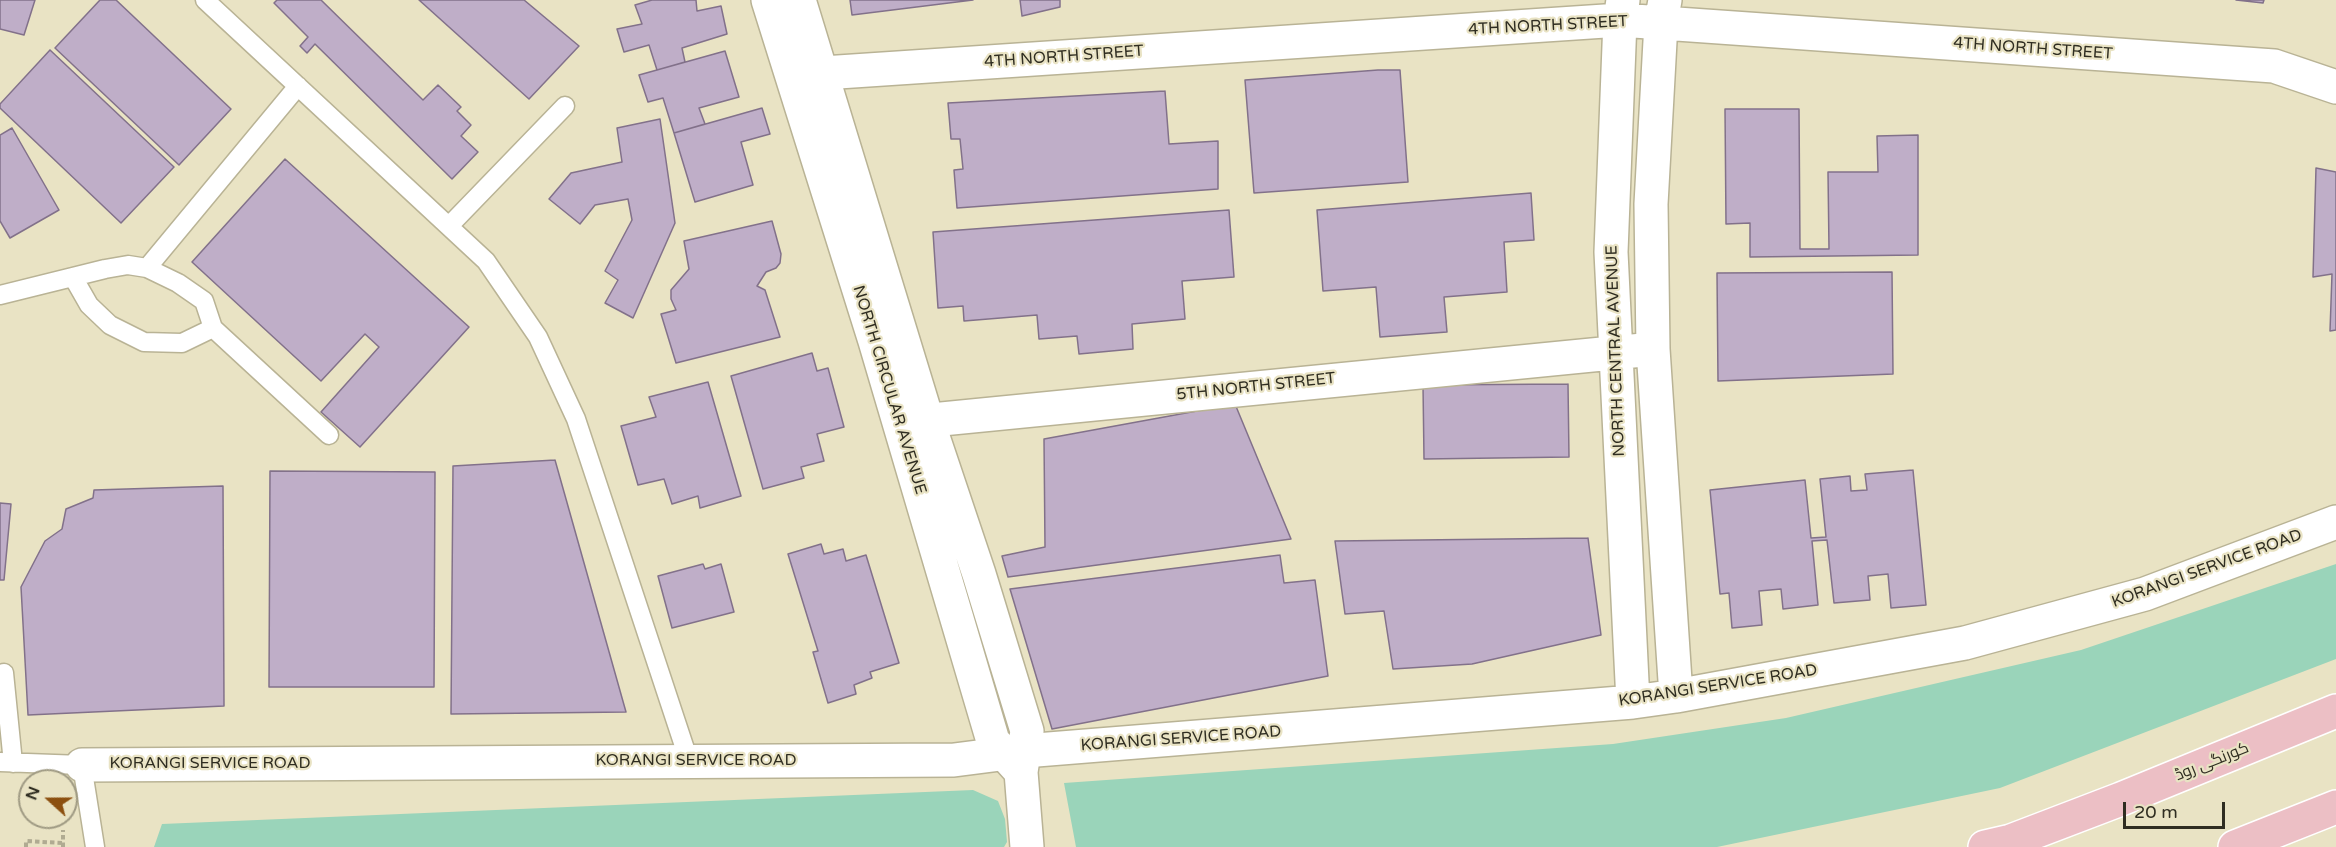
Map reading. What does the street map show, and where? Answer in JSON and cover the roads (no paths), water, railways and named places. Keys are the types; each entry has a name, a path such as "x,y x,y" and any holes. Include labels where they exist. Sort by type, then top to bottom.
{"main road":[{"name":"کورنگی روڈ","path":"1985,847 2011,841 2121,799 2336,711"},
{"path":"2235,847 2336,807"}],"street":[{"name":"NORTH CIRCULAR AVENUE","path":"768,0 808,76"},
{"name":"NORTH CIRCULAR AVENUE","path":"799,0 808,76 913,421 993,741 1016,759 1027,847"},
{"name":"4TH NORTH STREET","path":"808,76 1621,10 2274,66 2336,87"},
{"name":"NORTH CENTRAL AVENUE","path":"1621,10 1611,252 1614,353 1633,702"},
{"path":"1663,12 1651,204 1653,349 1676,696"},
{"name":"5TH NORTH STREET","path":"913,421 1653,349"},
{"name":"KORANGI SERVICE ROAD","path":"82,765 1016,759 1633,702 1965,643 2145,594 2336,522"}],"lane":[{"path":"205,0 486,261 538,336 576,419 690,761"},
{"path":"147,268 298,86"},
{"path":"449,226 565,106"},
{"path":"0,295 128,265 147,268 178,283 204,301 213,328 329,435"},
{"path":"73,277 89,305 110,325 144,342 182,343 213,328"},
{"path":"0,674 4,673 7,763"},
{"name":"KORANGI SERVICE ROAD","path":"7,763 82,765"},
{"path":"82,765 95,847"}]}
